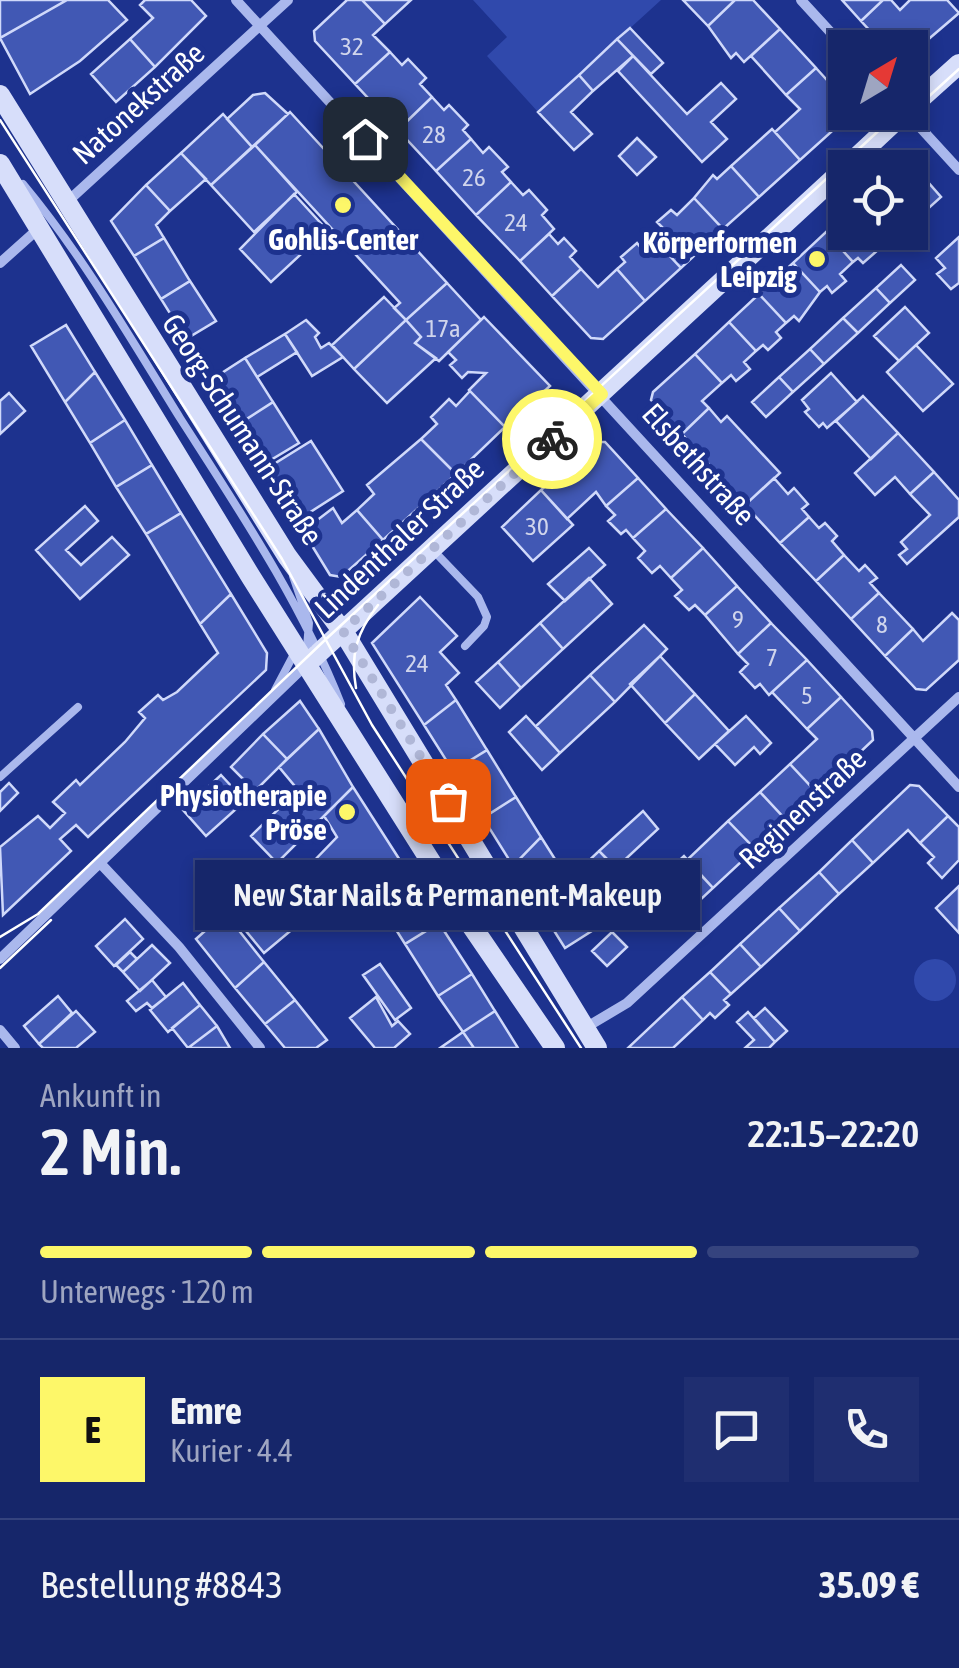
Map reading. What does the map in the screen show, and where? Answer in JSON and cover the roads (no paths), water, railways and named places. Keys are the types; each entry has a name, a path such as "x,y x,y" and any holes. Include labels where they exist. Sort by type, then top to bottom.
{"main road":[{"name":"Lindenthaler Straße","path":"928,92 959,64"},
{"name":"Georg-Schumann-Straße","path":"0,94 52,216 156,425 307,654 469,922 555,1048"},
{"name":"Lindenthaler Straße","path":"865,150 886,130"},
{"name":"Georg-Schumann-Straße","path":"0,160 52,216 339,626 597,1048"},
{"name":"Lindenthaler Straße","path":"307,654 367,608 828,184"}],"street":[{"name":"Elsbethstraße","path":"236,0 959,787"},
{"name":"Natonekstraße","path":"0,263 288,0"},
{"path":"801,0 828,30"},
{"path":"924,130 959,170"},
{"name":"Lindenthaler Straße","path":"0,959 270,701 307,654"},
{"name":"Reginenstraße","path":"584,1028 628,1002 959,697"},
{"path":"100,863 179,947 260,1048"},
{"path":"0,1030 16,1048"}],"lane":[{"path":"52,216 287,591 306,610 339,626"},
{"path":"432,549 483,607 484,626 465,646"},
{"path":"270,701 307,654 306,610 287,556"},
{"path":"287,591 307,654"},
{"path":"287,591 307,654"},
{"path":"0,776 78,707"}],"tram line":[{"path":"928,97 959,69"},
{"path":"0,120 282,559 372,725 581,1048"},
{"path":"0,937 38,914 325,640 879,130"},
{"path":"356,688 357,644 378,605"},
{"path":"0,968 51,920"}],"place":[{"name":"Gohlis-Center","path":"343,205"},
{"name":"Körperformen Leipzig","path":"817,259"},
{"name":"New Star Nails & Permanent-Makeup","path":"448,801"},
{"name":"Physiotherapie Pröse","path":"347,812"}]}
